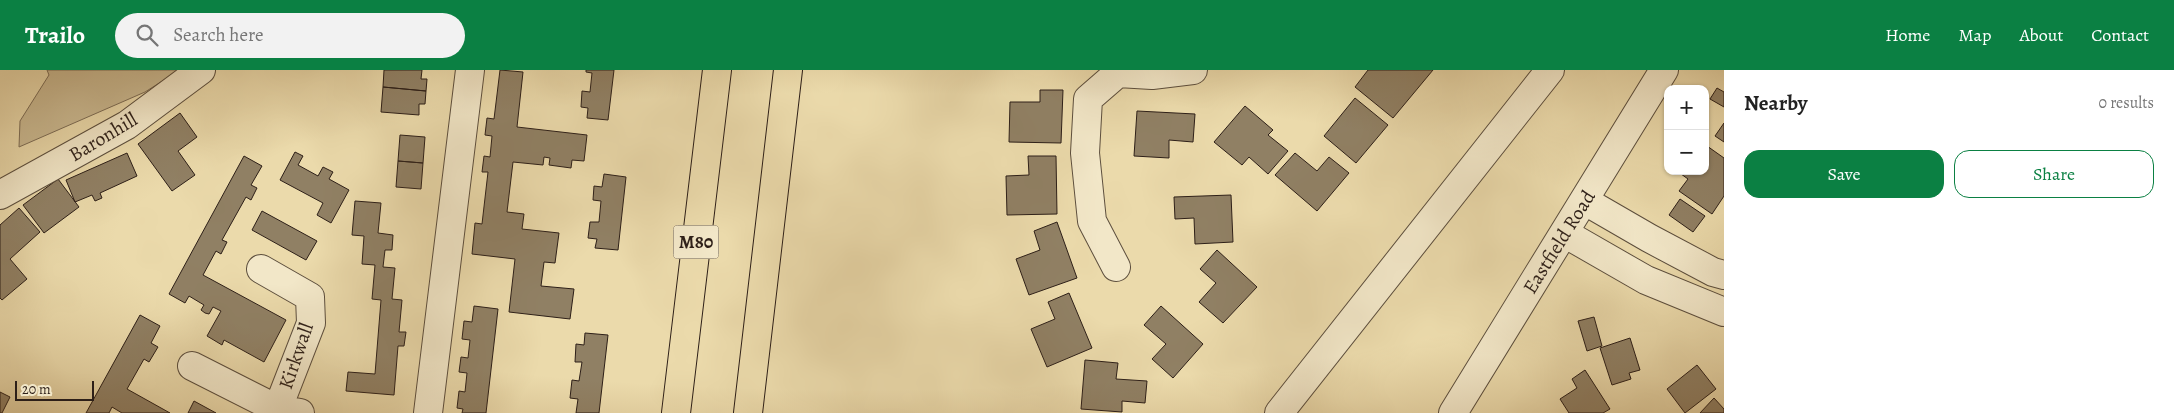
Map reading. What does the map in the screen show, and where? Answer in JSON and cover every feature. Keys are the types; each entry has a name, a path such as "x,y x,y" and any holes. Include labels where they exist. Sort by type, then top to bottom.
{"highway":[{"name":"M80","path":"676,413 717,70"},
{"path":"748,413 788,70"}],"street":[{"name":"Baronhill","path":"0,195 127,125 201,70"},
{"path":"428,413 470,70"},
{"path":"1116,267 1092,221 1085,154 1088,99 1118,72 1152,75 1193,70"},
{"path":"1279,413 1550,70"},
{"name":"Eastfield Road","path":"1453,413 1664,70"},
{"path":"1585,201 1649,238 1713,272 1724,275"},
{"path":"1564,233 1646,280 1724,312"},
{"name":"Kirkwall","path":"192,366 285,412 311,323 310,297 261,269"}],"shaded area":[{"path":"47,70 180,70 145,92 19,147 20,121 49,75"}],"building":[{"path":"384,70 422,70 421,79 427,79 426,91 383,87"},
{"path":"500,70 523,72 517,127 587,135 584,161 572,160 571,168 549,165 550,158 544,157 543,165 513,162 507,212 524,214 522,229 559,233 555,263 544,262 541,286 574,289 570,319 509,312 515,259 472,254 475,223 482,224 488,172 482,172 484,156 490,157 492,136 485,135 487,118 494,119"},
{"path":"586,70 614,70 608,120 587,118 588,108 581,107 582,91 590,92 592,73 586,72"},
{"path":"1368,70 1433,70 1393,118 1355,87"},
{"path":"383,87 426,91 425,104 419,104 419,115 381,112"},
{"path":"1717,88 1724,92 1724,107 1710,99"},
{"path":"1040,90 1063,90 1061,143 1009,142 1010,102 1040,102"},
{"path":"1355,98 1388,125 1356,163 1324,136"},
{"path":"1245,106 1273,130 1268,135 1288,151 1268,174 1249,157 1242,165 1214,142"},
{"path":"1137,111 1195,114 1193,142 1169,140 1169,158 1134,156"},
{"path":"180,113 197,137 178,151 195,175 172,191 138,144"},
{"path":"1724,123 1724,142 1715,136"},
{"path":"400,135 425,137 423,163 398,161"},
{"path":"1709,147 1724,158 1724,196 1712,214 1679,191 1688,179 1682,175 1709,175"},
{"path":"295,152 303,156 298,165 318,176 323,167 333,172 329,179 349,190 331,223 317,215 323,203 280,180"},
{"path":"127,153 137,176 100,193 102,198 95,201 92,195 75,202 66,180"},
{"path":"1295,153 1317,171 1329,157 1349,173 1317,211 1275,175"},
{"path":"244,156 262,166 251,185 257,188 251,200 246,197 222,240 227,242 221,254 216,251 203,275 286,320 264,362 224,340 222,345 207,336 221,311 213,307 209,314 205,313 201,310 204,305 189,296 185,303 169,294"},
{"path":"1028,156 1056,156 1057,214 1007,215 1006,176 1029,175"},
{"path":"398,161 423,163 421,189 396,187"},
{"path":"604,174 626,177 618,250 595,248 597,239 588,238 590,222 599,222 601,201 593,200 594,186 602,187"},
{"path":"58,179 79,207 44,233 23,205"},
{"path":"1231,195 1233,242 1195,244 1194,218 1175,219 1174,197"},
{"path":"1680,199 1705,216 1693,232 1669,215"},
{"path":"355,201 381,203 378,233 393,235 392,250 385,250 383,267 395,268 392,299 402,300 399,332 406,332 404,346 398,346 394,395 346,391 348,372 375,374 381,300 372,299 375,265 362,264 364,236 352,235"},
{"path":"19,208 40,232 10,259 27,279 2,300 0,298 0,225"},
{"path":"262,211 317,241 306,260 252,230"},
{"path":"1057,222 1077,278 1029,295 1016,259 1040,250 1034,231"},
{"path":"1217,250 1257,287 1223,323 1199,302 1216,283 1200,269"},
{"path":"1069,293 1092,348 1047,367 1031,329 1055,319 1048,302"},
{"path":"474,306 498,309 486,413 462,413 463,409 457,408 459,391 465,392 467,373 459,372 461,357 468,358 470,340 462,339 464,321 472,322"},
{"path":"1161,306 1203,344 1173,378 1152,359 1166,344 1144,325"},
{"path":"140,315 160,326 151,343 158,347 149,362 144,359 127,389 170,413 122,413 112,407 109,413 86,413"},
{"path":"1594,317 1602,346 1587,351 1578,321"},
{"path":"585,333 608,335 599,413 576,413 578,399 570,398 572,380 579,381 582,362 575,362 576,344 584,345"},
{"path":"1630,338 1640,370 1629,373 1631,379 1612,385 1600,348"},
{"path":"1085,360 1118,363 1116,379 1147,381 1145,403 1122,401 1122,412 1081,409"},
{"path":"1697,365 1716,389 1685,413 1667,389"},
{"path":"1585,370 1610,409 1603,413 1569,413 1560,399 1577,388 1572,379"},
{"path":"0,392 10,397 2,413 0,413"},
{"path":"1714,398 1724,409 1724,413 1700,413"},
{"path":"194,401 216,413 188,413"}]}
